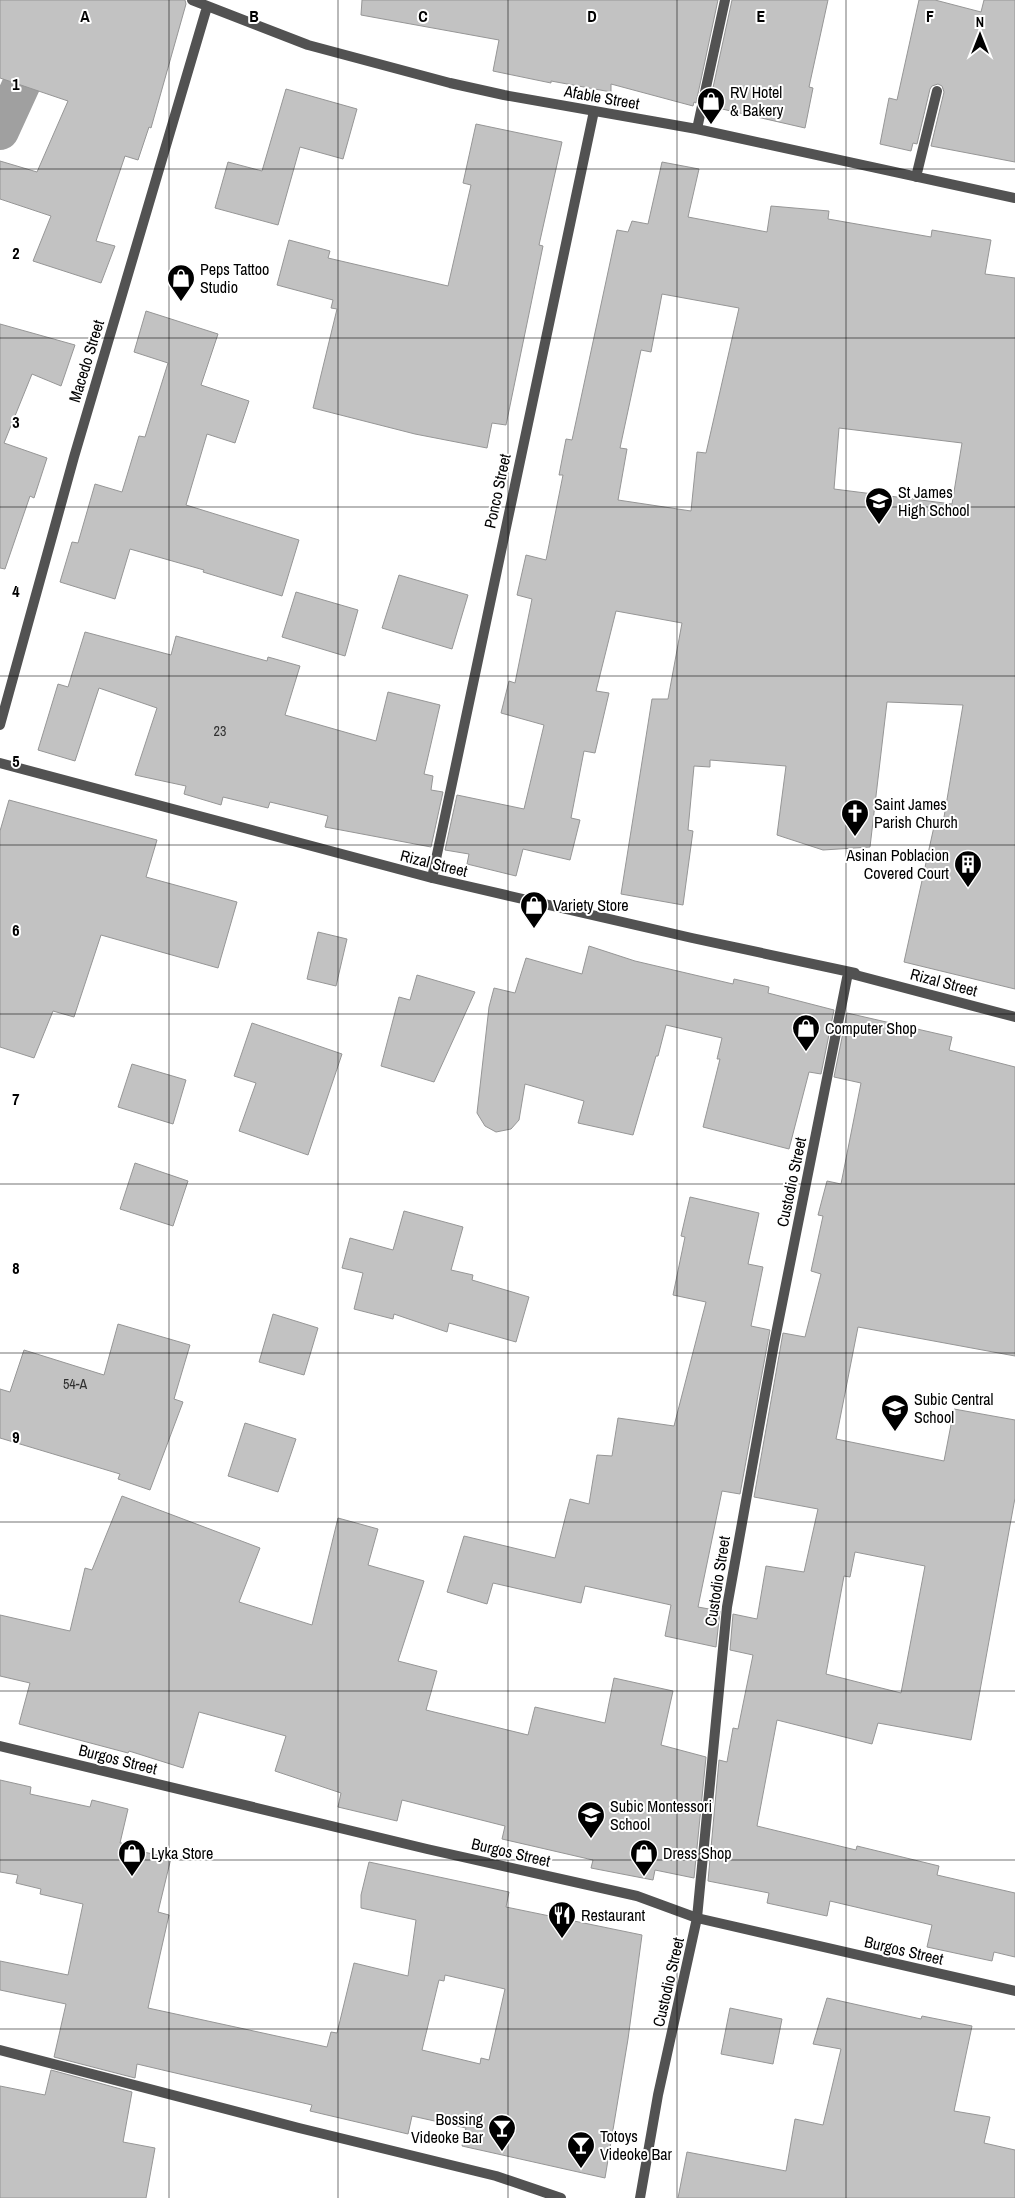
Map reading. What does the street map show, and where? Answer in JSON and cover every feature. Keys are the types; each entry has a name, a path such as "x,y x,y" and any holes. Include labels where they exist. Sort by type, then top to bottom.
{"street":[{"name":"Afable Street","path":"192,0 308,45 495,93 697,129 1015,198"},
{"path":"697,129 725,0"},
{"name":"Macedo Street","path":"0,726 74,457 207,7"},
{"path":"916,177 938,90"},
{"name":"Ponco Street","path":"432,878 594,111"},
{"name":"Rizal Street","path":"0,763 432,878 866,976 1015,1017"},
{"name":"Rizal Street","path":"848,973 866,976"},
{"name":"Custodio Street","path":"640,2198 658,2095 697,1918 727,1607 774,1344 848,973"},
{"name":"Burgos Street","path":"0,1746 427,1849 637,1896 697,1918 1015,1991"},
{"path":"0,2050 298,2128 496,2176 561,2198"}],"building":[{"path":"0,0 185,0 186,4 151,128 149,127 138,160 125,156 96,241 115,246 101,283 33,261 51,216 0,199 0,161 37,172 68,101 0,78"},
{"path":"362,0 718,0 696,103 694,102 693,106 611,84 611,92 551,81 551,83 493,71 499,40 361,15"},
{"path":"732,0 828,0 809,87 813,88 805,128 709,106"},
{"path":"919,0 935,0 981,12 984,0 1015,0 1015,162 931,146 944,92 942,86 938,84 930,89 917,144 913,143 911,151 880,144 889,98 897,100"},
{"path":"286,89 357,109 343,159 300,147 278,225 215,208 228,162 262,171"},
{"path":"476,124 562,142 539,245 543,246 506,425 492,423 487,448 415,434 313,408 337,309 331,308 333,300 277,285 289,240 330,251 328,258 448,286 471,185 463,183"},
{"path":"662,162 699,169 688,217 767,232 771,206 829,211 828,219 931,237 932,230 991,240 985,274 1015,278 1015,989 904,962 935,822 943,823 963,705 887,702 870,847 823,850 777,835 786,766 710,760 710,767 694,766 688,830 693,831 683,905 621,894 652,699 668,699 682,623 616,611 596,691 609,693 595,753 584,751 571,818 580,820 570,860 523,849 516,876 467,864 469,854 445,850 457,795 524,809 544,725 501,713 509,681 515,683 532,599 517,595 526,555 546,560 563,475 559,475 566,439 572,440 617,230 628,232 632,221 648,224","holes":["662,294 739,308 706,453 697,452 691,511 618,500 627,449 620,448 641,350 651,352","839,428 962,443 952,504 834,489"]},
{"path":"146,311 218,334 201,385 249,401 235,443 207,434 186,505 299,540 282,596 203,572 204,570 130,549 115,599 60,582 72,542 78,543 95,484 122,492 139,436 145,437 168,363 134,352"},
{"path":"0,324 75,345 61,386 32,374 4,443 47,458 34,498 30,496 5,569 0,568"},
{"path":"399,575 468,595 452,649 382,628"},
{"path":"296,592 358,610 345,656 282,637"},
{"path":"85,632 171,655 176,636 267,661 268,657 300,666 285,715 376,741 388,692 440,705 424,774 433,776 431,790 443,792 431,847 325,827 328,816 270,802 268,808 223,797 221,805 184,794 186,786 135,775 157,708 99,688 75,761 38,750 58,684 68,687"},
{"path":"9,800 157,840 146,877 237,902 218,968 101,935 74,1017 53,1011 34,1058 0,1047 0,831"},
{"path":"318,932 347,939 336,986 307,979"},
{"path":"589,946 635,961 733,984 734,979 769,987 768,993 834,1010 821,1074 809,1072 789,1149 703,1127 720,1059 717,1059 722,1038 666,1025 633,1135 578,1123 584,1101 525,1084 519,1120 511,1129 496,1132 485,1126 477,1113 489,1007 494,988 515,993 526,958 582,974"},
{"path":"417,975 475,992 434,1082 381,1066 399,997 410,1000"},
{"path":"847,1013 952,1037 949,1050 1015,1067 1015,1356 858,1327 836,1439 944,1461 954,1409 1015,1420 1015,1498 971,1740 878,1723 872,1744 777,1720 757,1826 856,1850 857,1846 939,1866 937,1875 1015,1893 1015,1957 994,1952 992,1961 927,1947 932,1925 830,1901 827,1916 767,1903 769,1893 708,1881 719,1760 727,1762 733,1728 738,1729 753,1655 730,1650 733,1614 757,1619 766,1566 804,1572 818,1509 754,1497 783,1333 805,1337 821,1274 811,1271 823,1216 818,1215 827,1181 841,1184 861,1083 834,1077","holes":["855,1552 925,1566 901,1693 826,1674 844,1576 850,1577"]},
{"path":"252,1023 342,1054 308,1155 239,1131 256,1083 234,1076"},
{"path":"132,1064 186,1080 173,1124 118,1107"},
{"path":"135,1163 188,1181 173,1226 120,1209"},
{"path":"690,1197 759,1213 748,1264 763,1267 751,1326 770,1330 740,1494 722,1491 698,1607 720,1611 716,1647 665,1636 671,1605 585,1586 581,1603 493,1583 487,1604 447,1592 464,1536 555,1558 570,1499 589,1504 597,1455 612,1456 618,1418 674,1426 706,1302 673,1295 685,1237 681,1236"},
{"path":"404,1211 463,1227 451,1270 473,1275 472,1280 529,1297 516,1342 449,1323 447,1332 394,1314 393,1319 354,1309 363,1273 342,1268 350,1238 393,1250"},
{"path":"273,1314 318,1328 304,1375 259,1362"},
{"path":"118,1324 190,1345 174,1399 183,1402 150,1490 118,1479 120,1474 0,1438 0,1389 10,1392 24,1350 104,1375"},
{"path":"245,1423 296,1439 278,1492 228,1476"},
{"path":"122,1496 260,1548 239,1602 312,1625 338,1518 378,1529 368,1565 424,1581 398,1661 437,1671 426,1710 528,1735 535,1707 605,1723 614,1678 673,1691 661,1745 706,1757 694,1878 655,1870 653,1880 591,1868 593,1860 502,1839 505,1826 402,1800 397,1821 338,1807 341,1793 275,1771 286,1736 199,1712 183,1768 129,1751 128,1753 19,1724 30,1683 0,1676 0,1615 70,1631 85,1568 92,1570"},
{"path":"0,1780 31,1787 30,1794 90,1807 92,1800 128,1809 120,1843 122,1843 121,1847 171,1858 158,1912 169,1915 148,2008 327,2047 331,2032 337,2033 354,1963 408,1976 416,1920 361,1908 361,1895 369,1862 509,1892 506,1907 642,1935 628,2039 605,2178 462,2146 466,2128 412,2116 408,2134 310,2111 312,2105 137,2064 135,2078 54,2057 66,2004 0,1990 0,1961 68,1975 83,1904 40,1894 41,1889 16,1883 18,1875 0,1872","holes":["445,1975 505,1989 489,2060 481,2058 480,2064 422,2050 439,1980 444,1981"]},
{"path":"827,1998 921,2019 922,2016 972,2026 954,2111 990,2117 984,2143 1015,2150 1015,2198 678,2198 687,2152 786,2171 795,2119 823,2125 841,2049 813,2044"},
{"path":"730,2008 782,2019 773,2064 721,2054"},
{"path":"51,2070 132,2092 123,2142 155,2148 146,2198 0,2198 0,2086 45,2095"}],"waterway":[{"path":"0,131 60,0"}],"place":[{"name":"RV Hotel & Bakery","path":"711,125"},
{"name":"Peps Tattoo Studio","path":"181,302"},
{"name":"St James High School","path":"879,525"},
{"name":"Saint James Parish Church","path":"855,837"},
{"name":"Asinan Poblacion Covered Court","path":"968,888"},
{"name":"Variety Store","path":"534,929"},
{"name":"Computer Shop","path":"806,1052"},
{"name":"Subic Central School","path":"895,1432"},
{"name":"Subic Montessori School","path":"591,1839"},
{"name":"Lyka Store","path":"132,1877"},
{"name":"Dress Shop","path":"644,1877"},
{"name":"Restaurant","path":"562,1939"},
{"name":"Bossing Videoke Bar","path":"502,2152"},
{"name":"Totoys Videoke Bar","path":"581,2169"}]}
